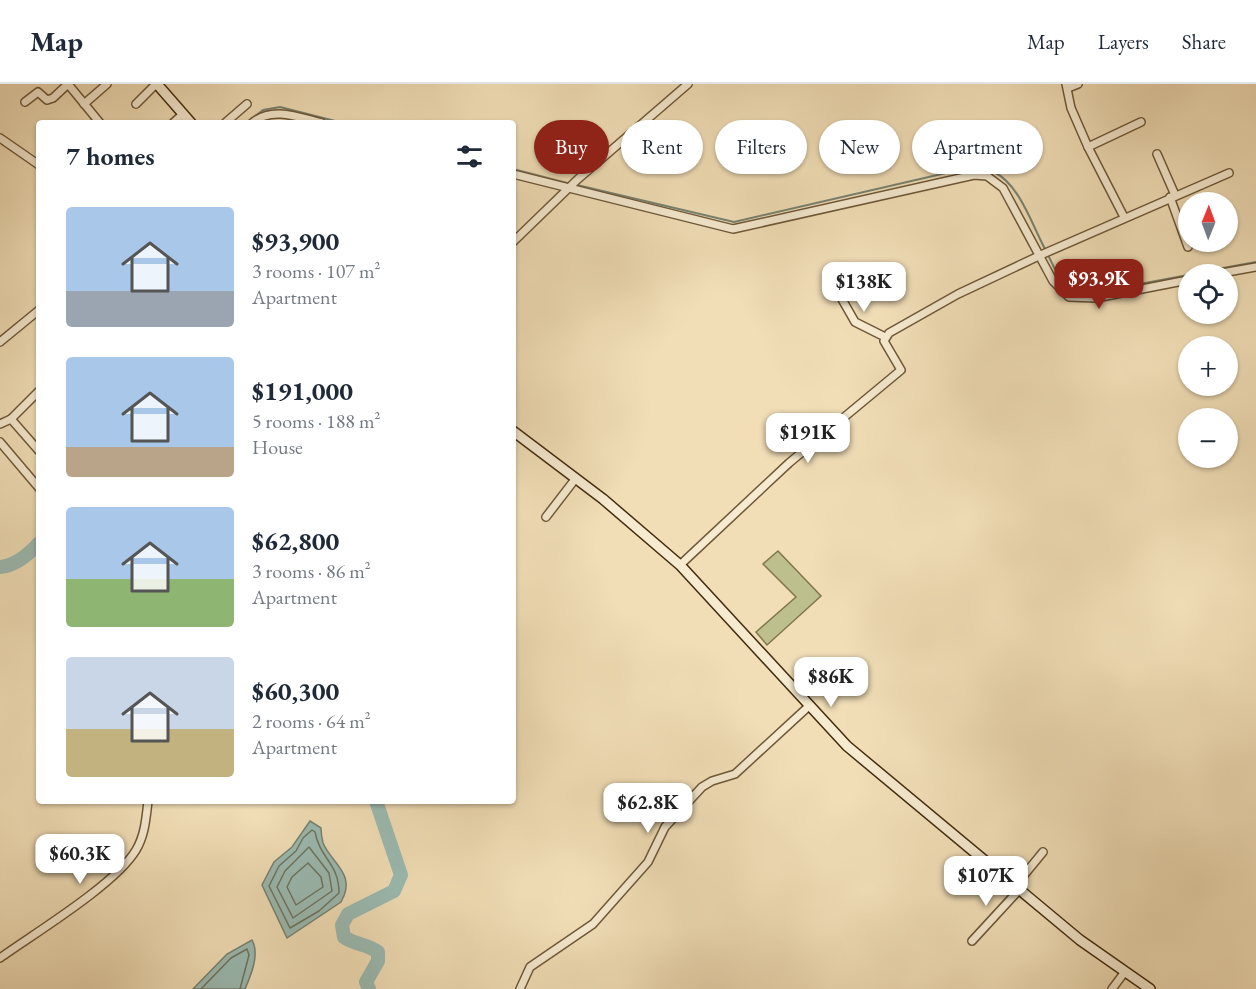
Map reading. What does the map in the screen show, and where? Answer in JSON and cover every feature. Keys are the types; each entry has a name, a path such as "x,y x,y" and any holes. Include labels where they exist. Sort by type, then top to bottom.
{"street":[{"path":"25,102 38,92 49,100 68,84 97,120"},
{"path":"84,104 107,84"},
{"path":"136,104 157,84 188,120"},
{"path":"516,239 578,179 688,84"},
{"path":"1078,84 1067,86 1071,108 1124,218"},
{"path":"228,120 247,104"},
{"path":"256,120 262,116 278,113 308,120"},
{"path":"176,120 183,114"},
{"path":"1088,147 1141,122"},
{"path":"0,138 36,163"},
{"path":"1157,154 1178,215"},
{"path":"885,337 958,294 1040,255 1228,171 1230,173"},
{"path":"516,175 733,229 974,175 987,176 1004,188 1053,281 1069,297 1096,298 1178,282"},
{"path":"1238,270 1256,267"},
{"path":"839,294 855,322 885,337"},
{"path":"0,342 36,312"},
{"path":"680,565 789,463 901,370 884,341 885,337"},
{"path":"0,424 11,419 36,394"},
{"path":"11,419 36,447"},
{"path":"516,433 576,478 680,565 847,746 1017,888 1124,973 1150,989"},
{"path":"0,442 36,484"},
{"path":"546,517 576,478"},
{"path":"520,989 530,968 574,940 593,924 648,862 665,827 702,787 712,780 735,774 810,706"},
{"path":"0,958 111,878 139,843 147,804"},
{"path":"972,940 1017,888 1043,852"},
{"path":"1112,989 1124,973"}],"green space":[{"path":"778,551 821,596 767,645 756,632 796,597 763,564"}],"water":[{"path":"310,821 321,828 323,843 345,877 345,892 341,902 287,938 262,885 274,862 292,847"},
{"path":"252,940 255,958 245,989 193,989 227,954"}],"waterway":[{"path":"251,120 263,110 280,107 331,120"},
{"path":"577,185 734,222 972,167 994,172 1011,186 1024,206 1045,249"},
{"path":"516,170 571,184"},
{"path":"1048,255 1063,283 1082,292 1092,293 1178,277"},
{"path":"1238,265 1256,262"},
{"path":"0,338 7,332"},
{"path":"0,567 21,559 36,546"},
{"path":"369,989 366,982 378,961 378,952 344,937 342,925 348,914 394,891 401,875 377,804"}]}
